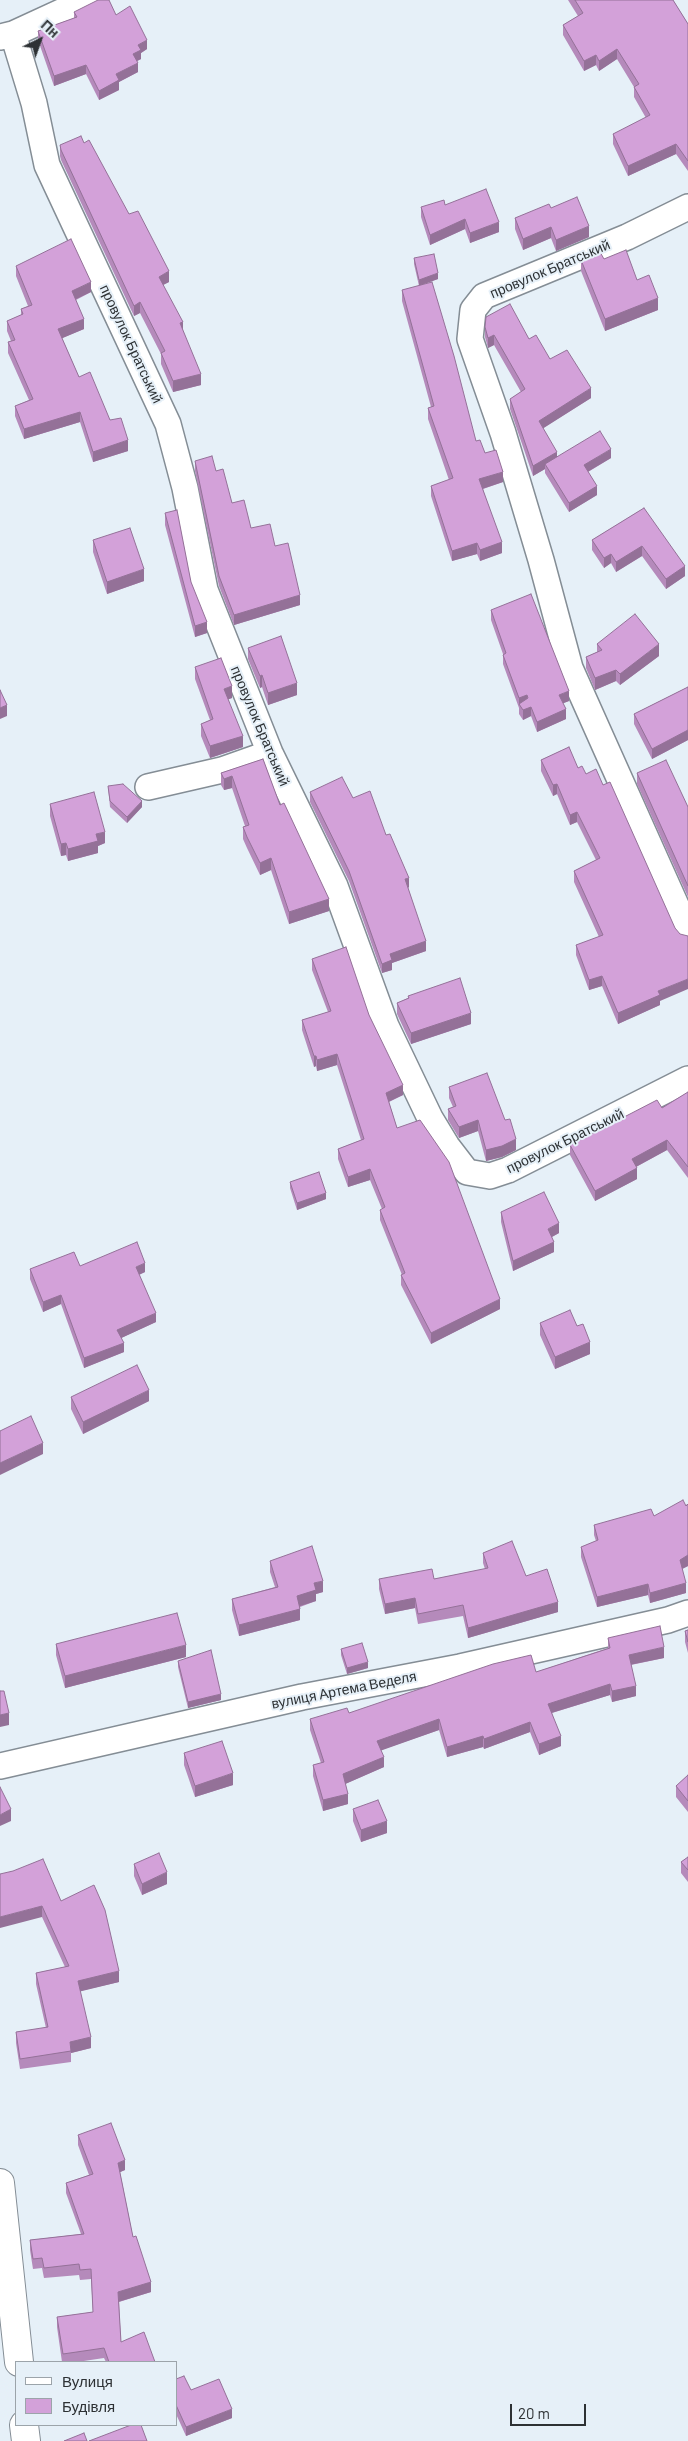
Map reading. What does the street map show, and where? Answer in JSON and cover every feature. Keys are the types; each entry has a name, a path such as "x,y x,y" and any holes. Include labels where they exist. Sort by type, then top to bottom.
{"street":[{"path":"6,36 87,0"},
{"name":"провулок Братський","path":"6,36 34,103 47,165 168,424 185,488 205,590 270,753 335,886 386,1026 430,1118 466,1172 490,1176 508,1170 688,1079"},
{"name":"провулок Братський","path":"688,207 626,237 484,296 473,310 470,331 470,339 503,433 541,560 570,668 688,932"},
{"path":"148,787 222,770 270,753"},
{"name":"вулиця Артема Веделя","path":"0,1766 302,1696 460,1667 668,1620 688,1613"},
{"path":"0,2183 19,2361"},
{"path":"24,2426 26,2441"}],"building":[{"path":"98,0 109,0 116,15 130,6 147,40 138,45 141,50 133,54 138,63 116,74 119,80 99,91 86,65 54,76 38,31 77,17 74,12"},
{"path":"575,0 673,0 688,24 688,161 676,144 628,166 613,134 650,115 634,87 639,84 617,49 599,61 596,55 584,61 563,25 583,13"},
{"path":"81,136 84,143 89,140 129,214 138,211 169,271 159,277 183,322 180,323 201,374 173,381 161,353 165,351 140,302 134,306 61,150 60,145"},
{"path":"486,189 499,222 470,233 465,219 430,235 421,207 444,200 445,205"},
{"path":"577,197 589,226 556,240 551,227 523,239 515,218 549,204 551,208"},
{"path":"71,239 91,282 72,291 84,319 58,329 79,377 90,372 110,420 121,418 128,440 93,452 80,412 24,429 15,406 33,399 8,342 15,340 7,321 23,314 21,309 32,305 16,266"},
{"path":"626,250 637,280 649,275 658,298 605,319 581,260 600,252 604,259"},
{"path":"434,254 438,273 419,280 414,258"},
{"path":"432,282 476,441 480,440 485,453 496,450 503,472 479,479 502,542 480,550 477,543 452,551 431,486 453,478 428,408 434,406 402,290"},
{"path":"510,304 529,339 536,335 550,359 567,350 591,388 539,421 557,452 533,466 510,399 525,389 494,335 488,338 485,327 486,317"},
{"path":"600,431 611,449 584,465 597,486 569,503 545,464"},
{"path":"212,456 216,471 223,469 232,503 244,500 251,528 270,524 275,546 288,543 300,595 234,615 219,576 195,461"},
{"path":"644,508 685,566 666,579 642,546 616,562 611,554 604,558 592,540"},
{"path":"177,510 191,582 207,622 195,626 165,513"},
{"path":"130,528 144,569 107,582 93,540"},
{"path":"531,594 569,691 559,695 566,709 537,722 531,707 523,710 519,704 528,698 527,695 519,698 503,655 506,653 491,610"},
{"path":"635,614 659,644 620,674 616,670 595,678 586,657 602,650 597,644"},
{"path":"281,636 297,683 268,693 262,675 260,676 248,648"},
{"path":"221,658 232,686 224,689 243,736 210,746 201,724 213,719 195,667"},
{"path":"688,687 688,730 652,749 634,714"},
{"path":"0,690 7,705 0,708"},
{"path":"569,747 578,768 582,766 586,774 596,769 603,785 610,782 675,928 680,934 688,936 688,979 658,991 660,995 618,1013 602,976 589,980 576,945 603,935 574,871 600,858 577,812 570,815 557,784 553,785 541,760"},
{"path":"263,759 280,805 284,803 329,899 289,912 271,858 260,863 247,837 243,827 249,825 232,776 224,779 221,773"},
{"path":"666,760 688,807 688,886 637,773"},
{"path":"342,777 353,798 370,791 386,835 390,834 409,878 405,879 426,941 390,954 392,960 382,964 349,871 310,792"},
{"path":"123,784 142,801 127,817 110,801 108,786"},
{"path":"94,792 105,832 96,834 98,841 68,849 66,843 61,844 50,804"},
{"path":"346,947 369,1015 403,1085 386,1093 397,1128 420,1120 449,1162 500,1299 431,1333 401,1275 405,1273 380,1210 385,1207 370,1169 348,1177 338,1149 364,1139 337,1054 317,1060 302,1020 331,1011 312,959"},
{"path":"460,978 471,1013 411,1033 397,1003 409,998 408,996"},
{"path":"487,1073 505,1120 510,1119 516,1139 502,1146 486,1150 478,1120 459,1127 448,1109 456,1106 449,1087"},
{"path":"688,1092 688,1167 667,1140 632,1159 637,1168 595,1191 570,1145 657,1100 662,1108"},
{"path":"319,1172 326,1193 297,1203 290,1182"},
{"path":"544,1192 559,1223 548,1229 554,1242 513,1261 501,1212"},
{"path":"137,1242 145,1263 136,1267 156,1313 117,1330 124,1343 84,1358 61,1295 43,1302 30,1269 74,1252 80,1266"},
{"path":"570,1310 577,1326 583,1324 590,1342 555,1357 540,1323"},
{"path":"137,1365 149,1390 83,1422 71,1397"},
{"path":"31,1416 43,1443 0,1463 0,1431"},
{"path":"683,1500 686,1506 688,1504 688,1555 680,1560 686,1583 650,1593 648,1584 597,1597 581,1547 598,1540 594,1525 651,1509 654,1516"},
{"path":"512,1541 526,1576 547,1569 558,1602 468,1628 463,1605 418,1614 415,1598 385,1604 379,1579 432,1569 434,1579 488,1568 483,1553"},
{"path":"312,1546 323,1581 314,1583 316,1590 297,1596 300,1609 239,1625 232,1599 278,1587 270,1561"},
{"path":"177,1613 186,1645 65,1676 56,1644"},
{"path":"660,1626 664,1647 629,1655 636,1686 612,1691 610,1684 548,1704 561,1736 539,1744 530,1722 484,1739 483,1736 447,1747 439,1719 377,1741 384,1757 343,1774 348,1794 323,1800 313,1765 324,1762 310,1719 347,1708 349,1713 493,1664 531,1655 536,1672 610,1648 608,1638"},
{"path":"688,1630 688,1642 685,1631"},
{"path":"362,1643 368,1662 347,1668 341,1649"},
{"path":"211,1650 221,1694 188,1702 178,1661"},
{"path":"0,1691 4,1691 9,1713 0,1715"},
{"path":"222,1741 233,1773 195,1786 184,1753"},
{"path":"688,1775 688,1801 676,1786"},
{"path":"0,1787 11,1809 0,1815"},
{"path":"378,1800 387,1821 361,1830 353,1809"},
{"path":"159,1853 167,1872 142,1884 134,1864"},
{"path":"688,1857 688,1870 681,1862"},
{"path":"43,1859 61,1901 94,1885 105,1910 119,1971 78,1981 91,2037 70,2042 71,2051 20,2059 16,2032 48,2027 36,1973 69,1966 42,1906 0,1917 0,1874"},
{"path":"111,2123 125,2160 118,2163 133,2237 136,2236 151,2282 118,2292 121,2342 144,2332 155,2361 109,2361 104,2348 63,2354 57,2317 93,2312 91,2269 80,2270 79,2264 44,2268 42,2258 33,2259 30,2240 84,2234 66,2183 93,2174 78,2135"},
{"path":"184,2376 191,2390 219,2379 232,2409 186,2427 178,2409 178,2378"},
{"path":"128,2426 141,2426 147,2441 89,2441"},
{"path":"84,2433 87,2441 64,2441"}]}
